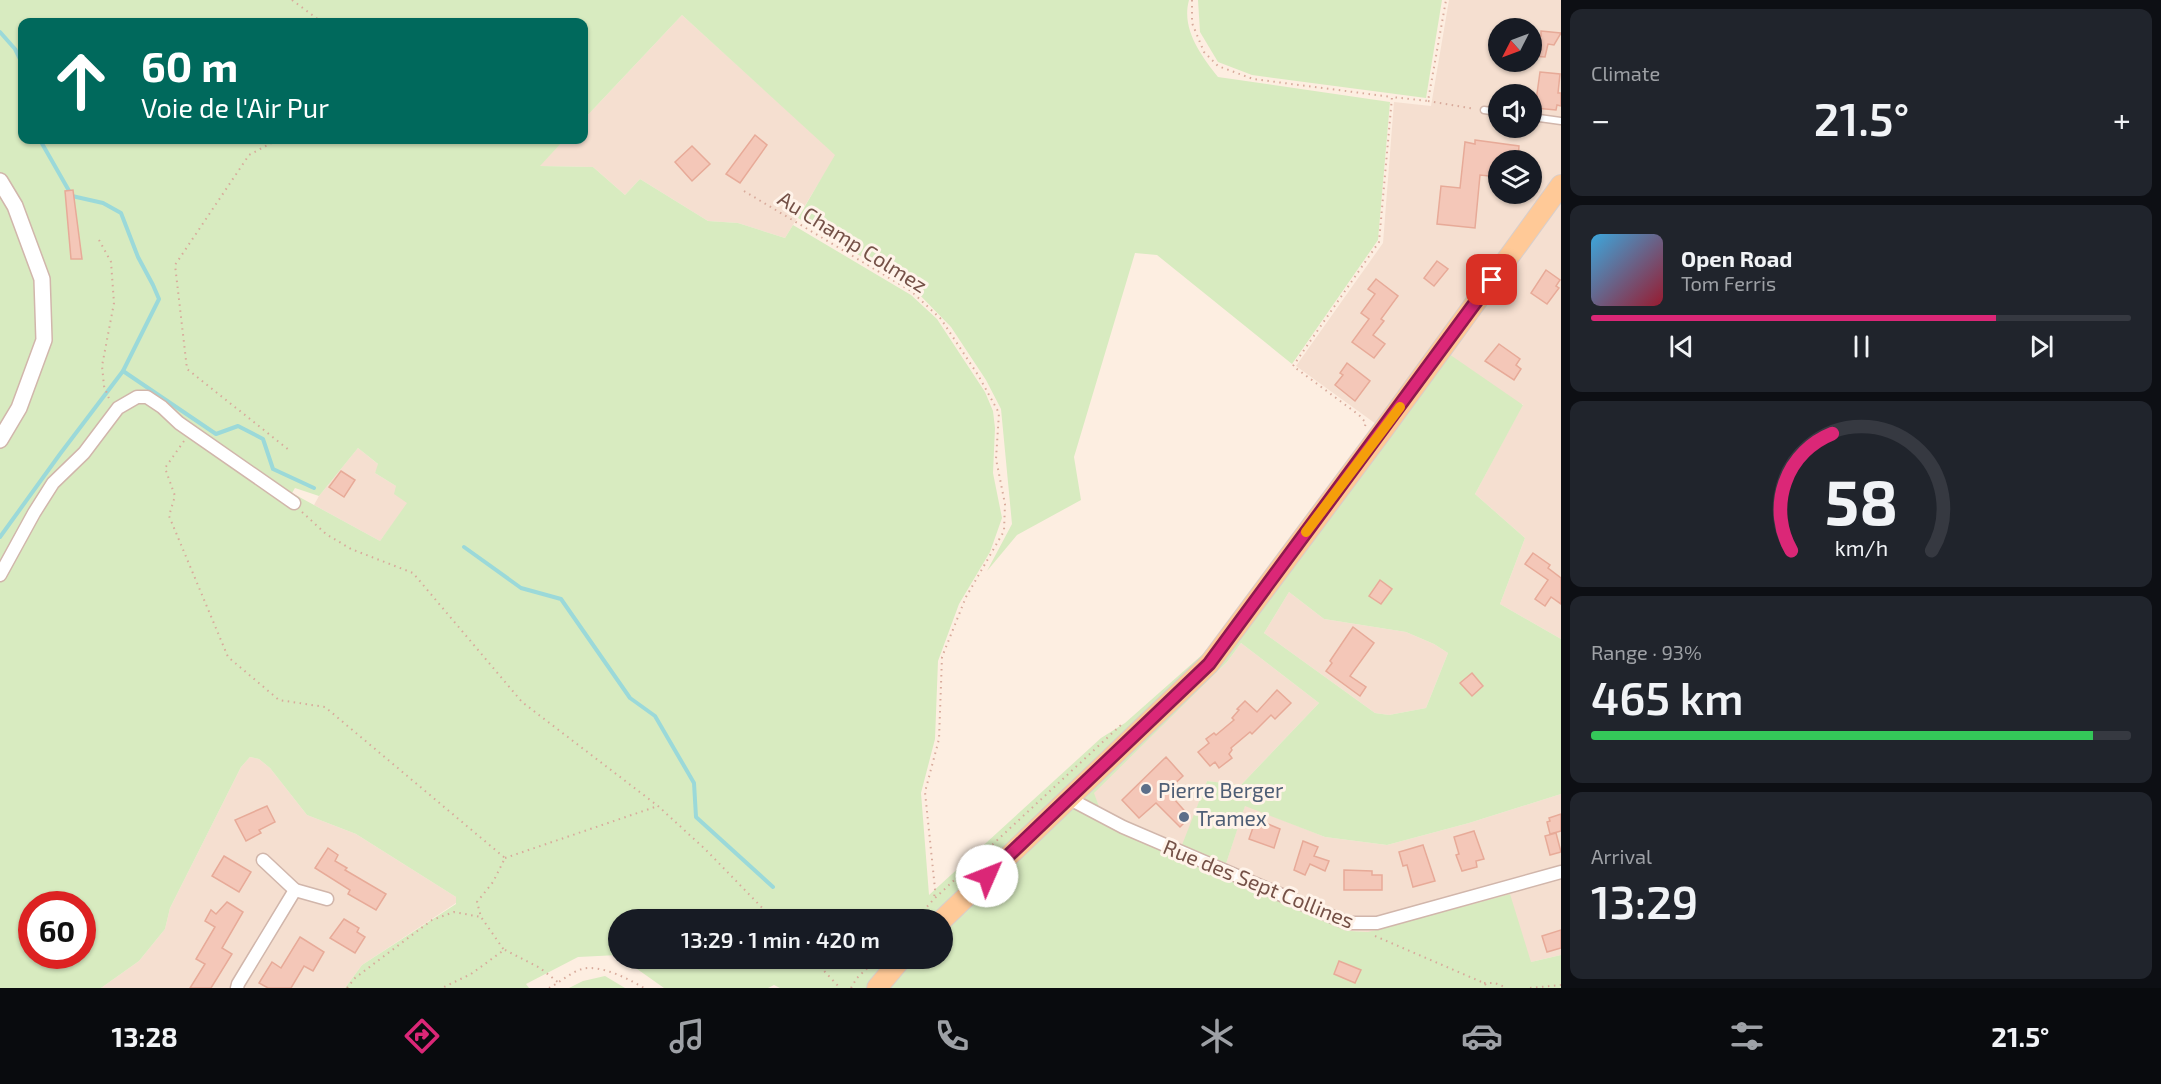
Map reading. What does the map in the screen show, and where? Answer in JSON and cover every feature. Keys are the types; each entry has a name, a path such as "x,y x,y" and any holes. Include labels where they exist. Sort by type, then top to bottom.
{"main road":[{"path":"953,909 1209,664 1561,185"},
{"path":"877,988 893,969"}],"street":[{"path":"0,181 15,206 42,279 44,340 19,408 0,440"},
{"path":"0,575 33,513 53,483 84,453 115,412 137,397 147,397 162,407 179,423 294,503"},
{"name":"Rue des Sept Collines","path":"1068,798 1123,827 1347,923 1363,925 1377,923 1561,872"},
{"path":"263,860 295,890 327,899"},
{"path":"237,988 295,890"}],"lane":[{"path":"1484,110 1488,111"},
{"path":"1542,118 1561,121"}],"path":[{"path":"292,0 317,18"},
{"path":"1192,0 1192,23 1204,52 1218,66 1253,79 1484,110"},
{"path":"1428,101 1446,0"},
{"path":"1363,432 1366,423 1359,415 1293,366 1379,242 1392,97"},
{"path":"270,144 249,155 175,266 187,369 289,450"},
{"name":"Au Champ Colmez","path":"744,191 911,291 941,319 978,375 999,413 996,459 1005,504 1004,531 966,597 942,657 939,739 925,792 935,889 934,899"},
{"path":"99,240 111,262 114,303 102,366 104,386 115,412"},
{"path":"190,431 165,468 175,496 169,516 228,657 279,700 325,707 505,858"},
{"path":"294,503 326,534 351,549 412,573 522,702 658,806 706,850 763,909"},
{"path":"925,909 1122,723"},
{"path":"559,983 540,968 504,950 481,917 477,902 493,882 505,858 658,806"},
{"path":"347,988 355,978 432,920 454,912 481,917"},
{"path":"1373,935 1484,983 1489,988"},
{"path":"442,988 471,974 504,950"},
{"path":"549,988 582,969 603,970 628,978 644,988"},
{"path":"822,969 840,988"},
{"path":"851,988 866,969"},
{"path":"1484,983 1495,983 1508,988"},
{"path":"1530,988 1561,985"}],"shaded area":[{"path":"1449,0 1561,0 1561,639 1500,604 1525,538 1475,494 1523,404 1376,424 1296,366 1383,243 1394,102 1431,106"},
{"path":"682,15 836,155 785,238 738,223 708,221 640,179 625,195 593,167 539,166 560,144 588,144 588,115"},
{"path":"358,448 379,465 375,473 396,486 408,503 380,541 314,505"},
{"path":"1289,592 1324,619 1406,632 1448,653 1426,708 1389,715 1375,713 1264,633"},
{"path":"1241,643 1319,703 1241,785 1207,781 1183,845 1100,809 1093,792 1227,662"},
{"path":"250,757 259,759 270,768 307,815 356,834 456,897 456,903 362,965 345,988 101,988 139,961 165,929 170,908 241,767"},
{"path":"1561,794 1561,955 1531,962 1368,932 1350,931 1222,876 1245,805 1325,837 1387,845 1469,823"}],"green space":[{"path":"0,0 1189,0 1187,11 1190,31 1199,51 1218,77 1390,102 1378,240 1292,364 1157,255 1135,253 1074,457 1081,500 1017,535 987,571 1012,524 1001,409 986,380 951,327 913,288 798,218 835,155 682,15 588,115 588,18 18,18 18,144 560,144 540,166 593,167 625,195 640,179 708,221 738,223 785,238 793,225 911,295 937,319 985,392 993,411 995,428 993,473 1002,518 990,552 959,604 938,661 935,739 921,793 929,895 1101,738 1125,723 1203,654 1449,354 1523,405 1475,494 1525,538 1500,604 1561,639 1561,794 1469,823 1387,845 1325,837 1245,806 1222,876 1350,931 1368,932 1510,894 1531,962 1561,955 1561,988 780,988 774,985 768,988 664,988 637,969 953,969 953,909 608,909 608,956 578,957 526,984 529,988 345,988 362,965 456,904 456,897 356,834 307,815 270,768 259,759 250,757 241,767 170,908 165,929 139,961 101,988 0,988","holes":["358,448 378,464 375,473 396,486 394,494 407,503 380,541 292,493 295,488 319,496","1289,592 1324,619 1406,632 1448,653 1426,708 1389,715 1375,713 1264,633","1241,643 1319,703 1241,785 1207,781 1182,845 1100,809 1094,793 1227,662"]},
{"path":"1198,0 1442,0 1426,98 1252,75 1218,62 1200,32"},
{"path":"605,976 625,988 569,988 583,981"}],"building":[{"path":"1542,31 1561,33 1554,45 1548,44 1545,57 1542,57"},
{"path":"1540,72 1560,74 1558,93 1561,93 1561,106 1557,105 1556,110 1542,109 1542,84 1538,84"},
{"path":"755,135 767,145 740,183 726,174"},
{"path":"1475,140 1519,146 1519,150 1488,150 1488,176 1480,175 1475,228 1437,224 1441,186 1460,188 1465,142 1475,144"},
{"path":"692,146 710,164 692,181 675,162"},
{"path":"73,190 82,259 71,259 65,191"},
{"path":"1437,261 1448,269 1434,286 1424,278"},
{"path":"1546,270 1560,280 1556,286 1559,288 1547,304 1531,293"},
{"path":"1376,279 1398,296 1381,319 1384,321 1373,335 1385,344 1374,358 1352,342 1369,319 1361,313 1375,294 1368,289"},
{"path":"1499,344 1520,359 1516,365 1521,369 1514,380 1485,361"},
{"path":"1347,363 1370,381 1355,401 1335,385 1343,375 1340,373"},
{"path":"341,471 355,480 344,497 329,487"},
{"path":"1533,553 1550,565 1548,568 1561,578 1561,604 1551,597 1545,606 1535,599 1548,580 1525,564"},
{"path":"1380,580 1392,589 1381,604 1369,596"},
{"path":"1353,627 1374,643 1350,676 1366,687 1360,696 1326,671 1332,663 1330,661"},
{"path":"1472,673 1483,686 1472,696 1460,683"},
{"path":"1277,690 1291,703 1275,719 1271,715 1252,734 1250,732 1231,748 1229,754 1232,758 1219,768 1215,762 1210,766 1198,752 1209,743 1206,739 1214,733 1216,735 1234,720 1232,718 1239,710 1237,709 1245,701 1257,712"},
{"path":"1166,757 1183,776 1167,791 1190,817 1180,827 1156,803 1139,818 1122,800"},
{"path":"267,806 275,822 259,830 261,833 246,841 235,820"},
{"path":"1561,814 1561,831 1550,834 1547,822 1550,821 1549,818"},
{"path":"1256,819 1280,829 1274,848 1249,839"},
{"path":"1474,831 1484,859 1476,861 1477,867 1462,871 1456,855 1459,854 1454,837"},
{"path":"1556,833 1561,852 1550,855 1545,836"},
{"path":"1303,841 1318,847 1314,856 1329,861 1325,871 1310,864 1305,875 1294,870"},
{"path":"1423,845 1435,881 1413,887 1407,865 1403,866 1399,852"},
{"path":"328,848 338,855 335,861 347,868 345,870 386,894 376,910 348,894 350,890 315,868"},
{"path":"224,856 251,872 239,892 212,876"},
{"path":"1344,870 1372,871 1372,875 1382,875 1382,890 1344,890"},
{"path":"227,902 243,912 222,948 232,954 211,988 190,988 205,964 196,959 215,927 205,921 211,910 216,914"},
{"path":"344,919 359,928 357,932 365,937 355,953 330,938"},
{"path":"1561,930 1561,948 1547,952 1542,936"},
{"path":"300,937 324,952 313,971 304,966 291,988 268,988 259,983 272,962 281,968"},
{"path":"1339,961 1361,970 1355,983 1334,974"}],"waterway":[{"path":"0,32 18,55"},
{"path":"0,537 123,371 159,299 138,257 121,213 103,203 72,196 42,144"},
{"path":"123,371 216,434 238,426 263,439 273,469 314,488"},
{"path":"464,547 521,588 561,599 630,698 655,716 694,783 696,817 773,887"}],"slow traffic":[{"path":"1306,532 1400,407"}],"place":[{"name":"Pierre Berger","path":"1146,789"},
{"name":"Tramex","path":"1184,817"}],"route":[{"path":"987,876 1209,664 1492,280"}]}
